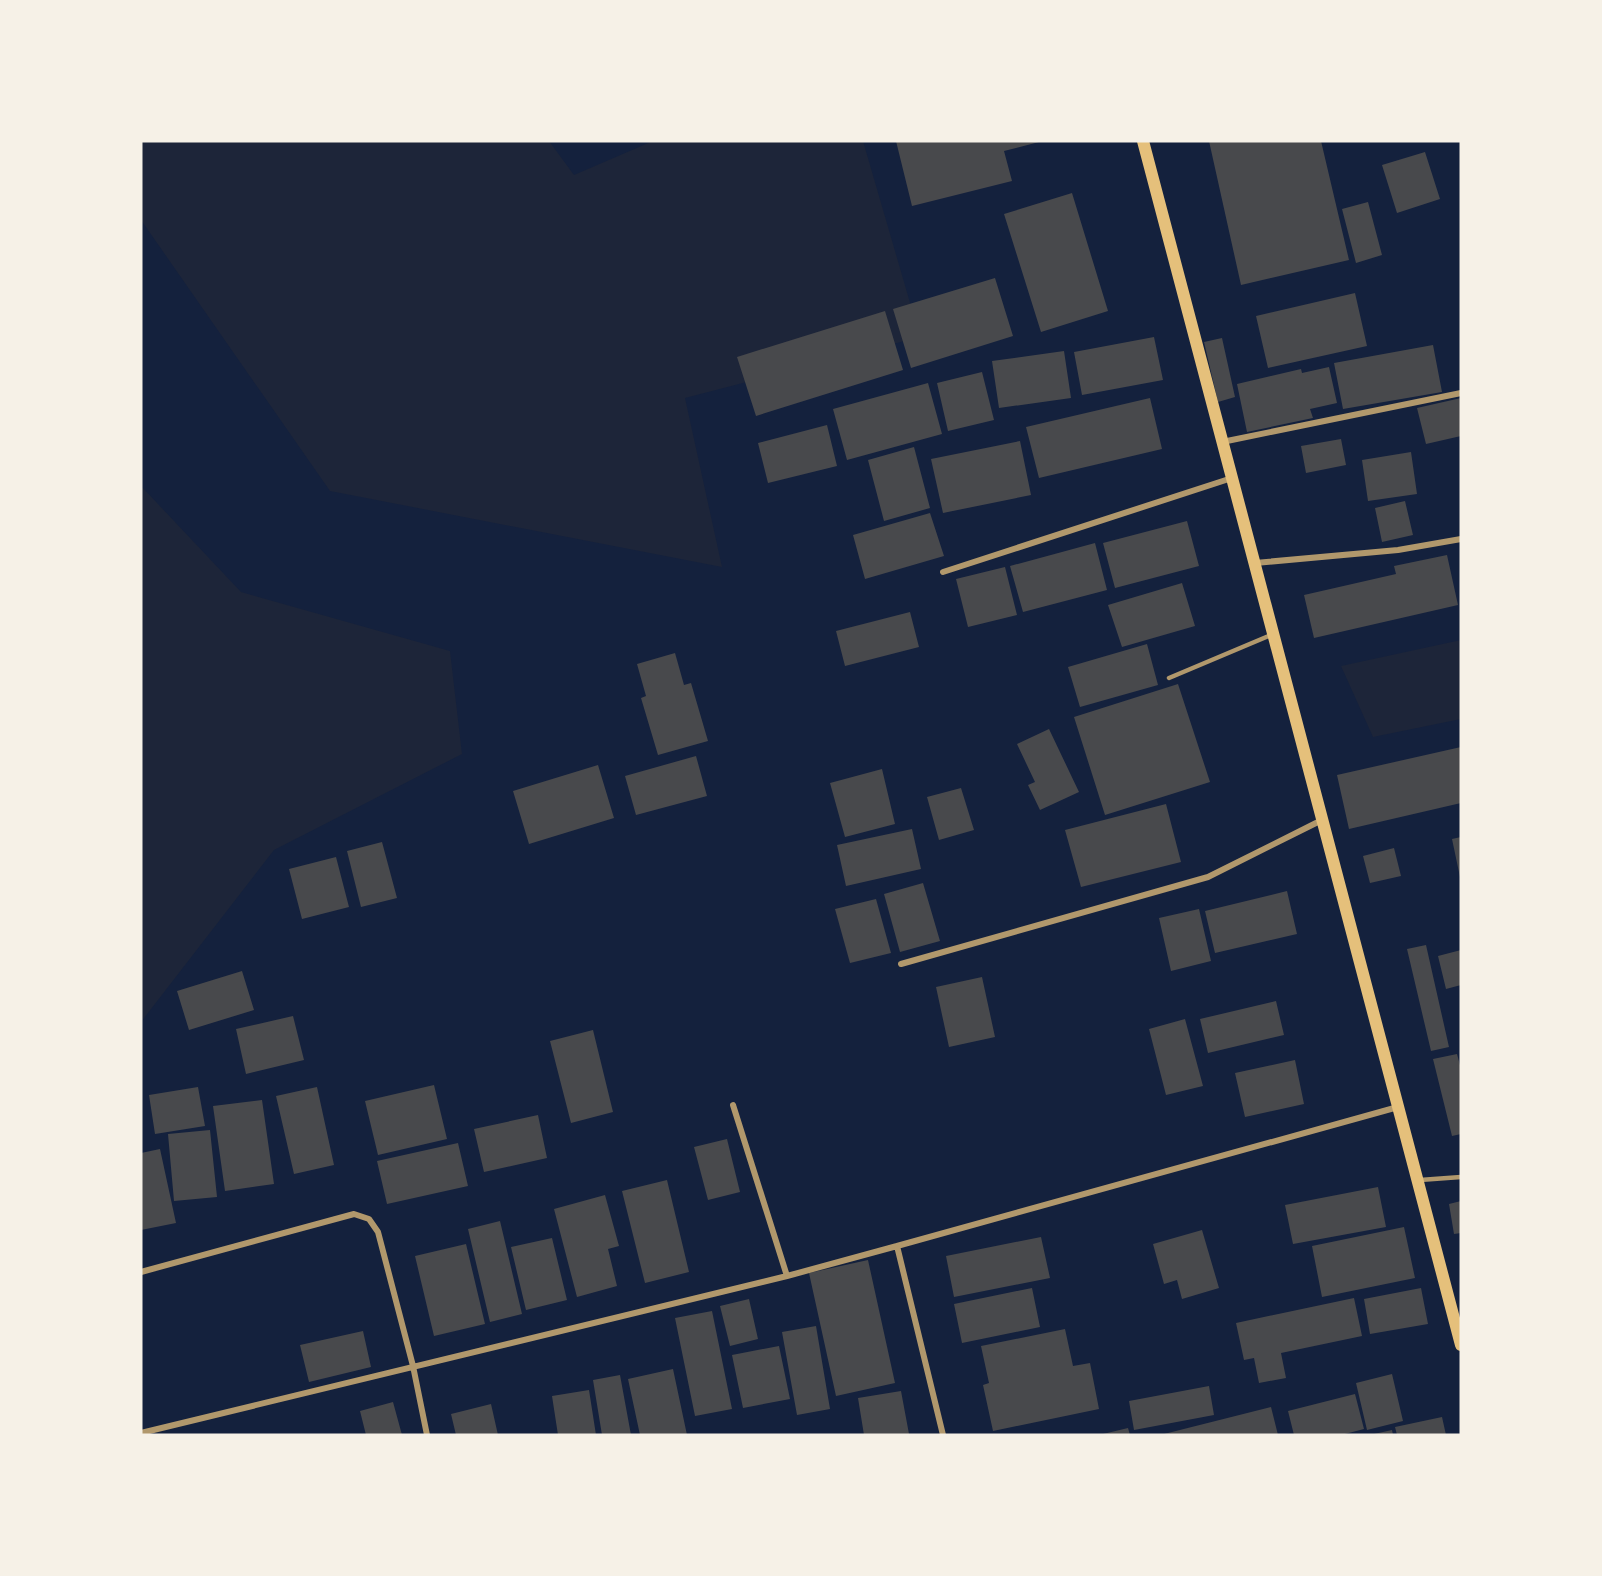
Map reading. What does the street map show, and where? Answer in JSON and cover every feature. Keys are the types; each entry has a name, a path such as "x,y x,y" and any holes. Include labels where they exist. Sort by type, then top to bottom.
{"main road":[{"path":"1143,141 1461,1346"}],"street":[{"path":"1222,442 1461,393"},
{"path":"943,572 1232,478"},
{"path":"1254,563 1398,550 1461,539"},
{"path":"901,964 1208,878 1322,820"},
{"path":"733,1105 787,1276"},
{"path":"141,1433 787,1276 1398,1107"},
{"path":"141,1272 354,1214 363,1216 378,1232 413,1366 427,1435"},
{"path":"897,1246 943,1435"}],"lane":[{"path":"1169,678 1273,634"},
{"path":"1417,1180 1461,1178"}],"shaded area":[{"path":"141,141 549,141 574,175 653,141 863,141 920,337 685,398 722,567 330,491 141,220"},
{"path":"141,486 241,592 450,651 462,754 274,850 141,1022"},
{"path":"1461,640 1461,719 1373,737 1341,666"}],"building":[{"path":"896,141 1039,142 1004,151 1012,181 912,206"},
{"path":"1209,141 1321,141 1349,260 1241,285"},
{"path":"1425,152 1440,199 1397,213 1382,165"},
{"path":"1072,193 1108,311 1041,332 1004,214"},
{"path":"1368,202 1382,255 1356,263 1342,209"},
{"path":"995,278 1013,336 911,368 893,309"},
{"path":"1355,293 1367,346 1268,368 1256,316"},
{"path":"885,311 903,370 756,416 737,357"},
{"path":"1154,337 1163,380 1082,395 1074,352"},
{"path":"1222,338 1235,397 1218,402 1204,342"},
{"path":"1433,345 1442,392 1343,409 1334,363"},
{"path":"1064,351 1071,398 999,408 992,361"},
{"path":"1329,367 1337,403 1310,409 1313,418 1247,432 1237,384 1301,369 1302,373"},
{"path":"982,372 994,420 948,431 937,383"},
{"path":"928,383 942,434 847,460 833,409"},
{"path":"1150,398 1162,449 1039,478 1026,427"},
{"path":"1461,398 1461,436 1426,444 1417,408"},
{"path":"827,425 837,466 768,483 758,443"},
{"path":"1341,439 1346,465 1306,473 1301,446"},
{"path":"1020,441 1031,495 943,513 931,459"},
{"path":"914,447 930,508 884,521 868,460"},
{"path":"1411,452 1417,494 1368,501 1362,460"},
{"path":"1405,501 1413,535 1382,542 1375,508"},
{"path":"930,513 944,556 865,579 853,535"},
{"path":"1187,521 1199,566 1115,588 1103,543"},
{"path":"1095,543 1107,590 1023,612 1010,566"},
{"path":"1447,555 1458,605 1314,638 1304,595 1396,574 1394,566"},
{"path":"1005,567 1017,615 968,627 956,579"},
{"path":"1182,583 1195,626 1122,647 1108,605"},
{"path":"910,612 919,647 845,666 836,631"},
{"path":"1147,644 1158,685 1080,707 1068,667"},
{"path":"675,653 684,685 691,683 708,741 658,755 641,698 646,696 637,664"},
{"path":"1178,684 1210,782 1105,815 1074,717"},
{"path":"1049,729 1079,792 1040,810 1028,785 1035,782 1017,744"},
{"path":"1461,747 1461,803 1349,829 1337,775"},
{"path":"696,756 707,796 636,815 625,776"},
{"path":"598,765 614,818 529,844 513,791"},
{"path":"882,769 895,824 845,837 830,783"},
{"path":"961,788 974,830 939,840 927,797"},
{"path":"1166,804 1181,862 1081,887 1065,830"},
{"path":"912,829 921,869 846,886 837,845"},
{"path":"1461,837 1461,877 1460,877 1452,839"},
{"path":"382,842 397,898 361,907 347,851"},
{"path":"1394,848 1401,876 1370,883 1363,856"},
{"path":"336,857 349,907 302,919 289,869"},
{"path":"923,883 940,941 900,952 884,894"},
{"path":"1287,891 1297,934 1215,953 1205,911"},
{"path":"876,899 891,953 850,963 835,909"},
{"path":"1199,909 1211,961 1171,971 1159,918"},
{"path":"1426,945 1449,1047 1431,1051 1407,949"},
{"path":"1461,950 1461,985 1446,989 1438,956"},
{"path":"242,971 254,1010 189,1030 177,991"},
{"path":"982,977 995,1037 949,1047 936,987"},
{"path":"1276,1001 1284,1035 1208,1053 1200,1019"},
{"path":"293,1016 304,1060 246,1074 236,1029"},
{"path":"1185,1019 1203,1086 1166,1095 1149,1029"},
{"path":"593,1030 613,1112 571,1123 550,1041"},
{"path":"1457,1054 1461,1069 1461,1134 1452,1136 1433,1059"},
{"path":"1295,1060 1304,1104 1245,1117 1235,1073"},
{"path":"434,1085 447,1139 378,1155 365,1101"},
{"path":"198,1087 205,1126 155,1134 149,1095"},
{"path":"317,1087 334,1165 294,1174 276,1096"},
{"path":"262,1100 274,1184 225,1191 213,1106"},
{"path":"538,1115 547,1158 484,1172 474,1129"},
{"path":"210,1130 217,1197 174,1201 168,1134"},
{"path":"727,1139 740,1192 708,1200 694,1147"},
{"path":"458,1143 468,1186 387,1204 377,1161"},
{"path":"160,1149 176,1223 141,1230 141,1153"},
{"path":"667,1180 689,1272 645,1283 622,1191"},
{"path":"1378,1187 1386,1227 1293,1244 1285,1205"},
{"path":"605,1195 619,1246 608,1249 617,1286 577,1297 554,1209"},
{"path":"1461,1201 1461,1233 1454,1234 1449,1204"},
{"path":"500,1221 522,1314 490,1322 468,1229"},
{"path":"1404,1227 1415,1278 1322,1297 1312,1246"},
{"path":"1202,1230 1219,1288 1182,1299 1177,1280 1164,1284 1153,1244"},
{"path":"1041,1237 1050,1278 954,1297 946,1256"},
{"path":"552,1238 567,1300 526,1310 511,1247"},
{"path":"466,1244 485,1324 434,1336 415,1256"},
{"path":"868,1260 895,1383 836,1396 809,1273"},
{"path":"1032,1288 1040,1327 962,1343 954,1304"},
{"path":"1421,1288 1428,1324 1370,1334 1364,1299"},
{"path":"1354,1298 1362,1336 1281,1353 1286,1378 1259,1383 1254,1358 1244,1360 1236,1323"},
{"path":"749,1299 758,1339 730,1346 720,1306"},
{"path":"712,1311 732,1409 695,1416 675,1318"},
{"path":"816,1326 830,1409 797,1415 782,1332"},
{"path":"1065,1329 1073,1366 1090,1363 1099,1409 993,1431 983,1385 989,1383 981,1346"},
{"path":"363,1331 371,1367 309,1382 300,1345"},
{"path":"779,1346 790,1399 743,1408 732,1355"},
{"path":"673,1369 687,1435 640,1435 628,1379"},
{"path":"1392,1374 1403,1421 1367,1430 1356,1383"},
{"path":"620,1375 631,1435 602,1435 593,1380"},
{"path":"1209,1386 1214,1415 1134,1430 1129,1401"},
{"path":"589,1390 596,1435 558,1435 552,1396"},
{"path":"901,1391 909,1434 864,1435 858,1398"},
{"path":"1355,1394 1364,1429 1341,1435 1294,1435 1288,1411"},
{"path":"393,1402 402,1435 366,1435 360,1411"},
{"path":"491,1404 498,1435 456,1435 451,1414"},
{"path":"1271,1407 1278,1435 1164,1435 1164,1434"},
{"path":"1442,1417 1446,1435 1397,1435 1395,1427"},
{"path":"1128,1428 1130,1435 1103,1434"},
{"path":"1392,1430 1393,1435 1374,1435 1374,1434"}]}
